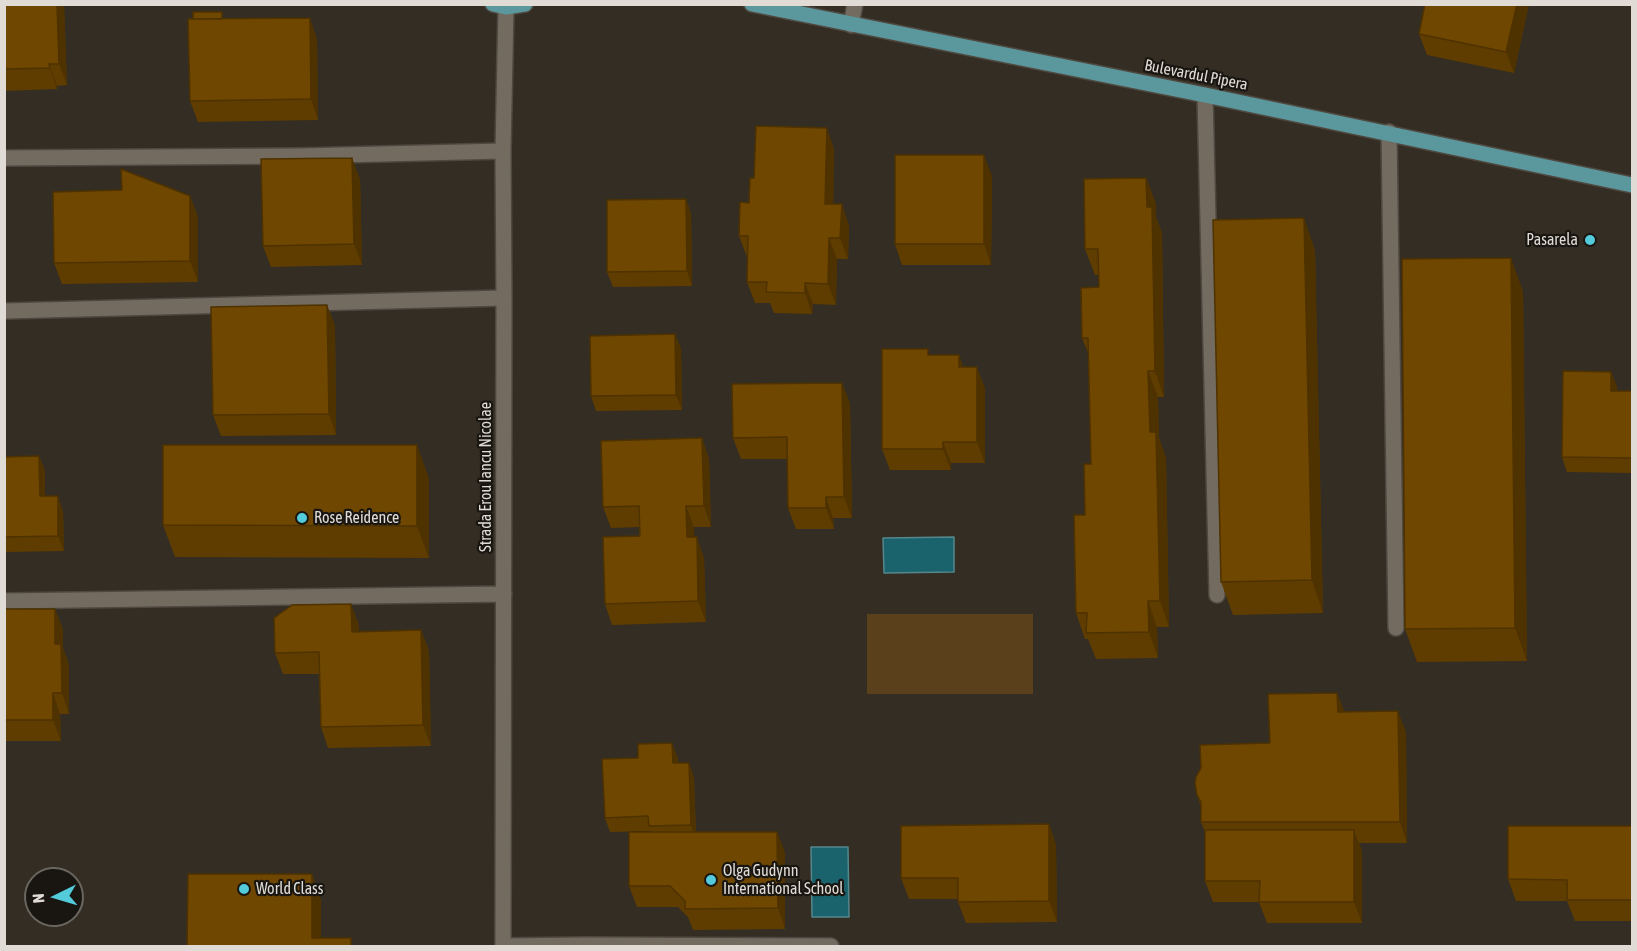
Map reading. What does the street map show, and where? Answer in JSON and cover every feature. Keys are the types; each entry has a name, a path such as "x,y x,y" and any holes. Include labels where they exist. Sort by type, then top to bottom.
{"main road":[{"path":"500,6 525,4"},
{"name":"Bulevardul Pipera","path":"752,4 1205,94 1632,185"}],"street":[{"path":"851,25 855,4"},
{"name":"Strada Erou Iancu Nicolae","path":"500,6 504,298 503,946"},
{"path":"1205,94 1217,595"},
{"path":"1389,132 1396,628"},
{"path":"4,158 300,156 503,151"},
{"path":"4,311 504,298"},
{"path":"4,601 504,594"},
{"path":"503,946 831,946"}],"shaded area":[{"path":"867,614 1033,614 1033,694 867,694"}],"water":[{"path":"954,537 954,572 884,573 883,538"},
{"path":"811,847 848,847 849,917 812,917"}],"building":[{"path":"4,4 57,4 59,64 49,64 50,68 4,69"},
{"path":"1425,4 1517,4 1506,52 1419,34"},
{"path":"193,12 222,12 222,19 193,19"},
{"path":"310,18 311,99 190,101 188,19"},
{"path":"756,126 827,128 825,204 842,204 840,238 829,238 828,284 805,283 805,293 766,292 767,282 747,282 748,236 739,236 740,202 749,203 750,178 754,178"},
{"path":"895,155 984,155 984,244 895,244"},
{"path":"352,158 354,244 263,246 261,159"},
{"path":"121,169 190,196 190,261 54,263 53,192 122,190"},
{"path":"1146,178 1147,207 1152,207 1155,371 1148,371 1150,432 1156,432 1160,601 1148,601 1149,632 1086,633 1087,613 1076,613 1074,515 1085,515 1084,464 1091,464 1088,338 1082,338 1081,288 1099,287 1098,249 1085,249 1084,179"},
{"path":"686,199 687,271 607,272 607,200"},
{"path":"1304,218 1312,580 1221,582 1213,220"},
{"path":"1511,258 1515,628 1405,629 1402,259"},
{"path":"327,305 329,414 213,415 211,307"},
{"path":"675,334 676,395 591,396 590,336"},
{"path":"882,349 928,349 928,355 959,355 959,367 977,367 977,442 943,442 943,449 882,449"},
{"path":"1563,371 1611,372 1611,391 1632,391 1632,458 1562,457"},
{"path":"842,383 844,497 826,497 826,508 788,508 787,437 733,438 732,384"},
{"path":"702,438 704,506 686,506 687,537 697,537 698,601 605,604 603,537 640,536 639,506 603,507 601,441"},
{"path":"163,445 417,445 417,526 163,525"},
{"path":"39,456 40,496 58,496 58,536 4,537 4,457"},
{"path":"351,604 352,632 421,630 423,725 321,727 319,652 275,653 274,618 292,605"},
{"path":"4,609 55,609 55,644 61,644 62,693 53,693 53,720 4,720"},
{"path":"1337,693 1338,712 1398,711 1400,822 1201,822 1201,802 1195,783 1201,768 1200,745 1270,743 1268,694"},
{"path":"672,743 673,763 689,763 691,825 649,826 648,816 605,818 602,759 638,758 638,744"},
{"path":"1049,824 1049,901 958,902 958,878 901,878 901,826"},
{"path":"1508,826 1632,826 1632,900 1567,900 1567,880 1508,879"},
{"path":"1205,830 1354,830 1354,902 1259,902 1260,881 1205,881"},
{"name":"Olga Gudynn International School","path":"629,832 777,832 778,908 685,909 685,901 670,886 629,886"},
{"path":"188,874 312,874 312,938 351,938 351,946 187,946"}],"place":[{"name":"Pasarela","path":"1590,240"},
{"name":"Rose Reidence","path":"302,518"},
{"name":"Olga Gudynn International School","path":"711,880"},
{"name":"World Class","path":"244,889"}]}
